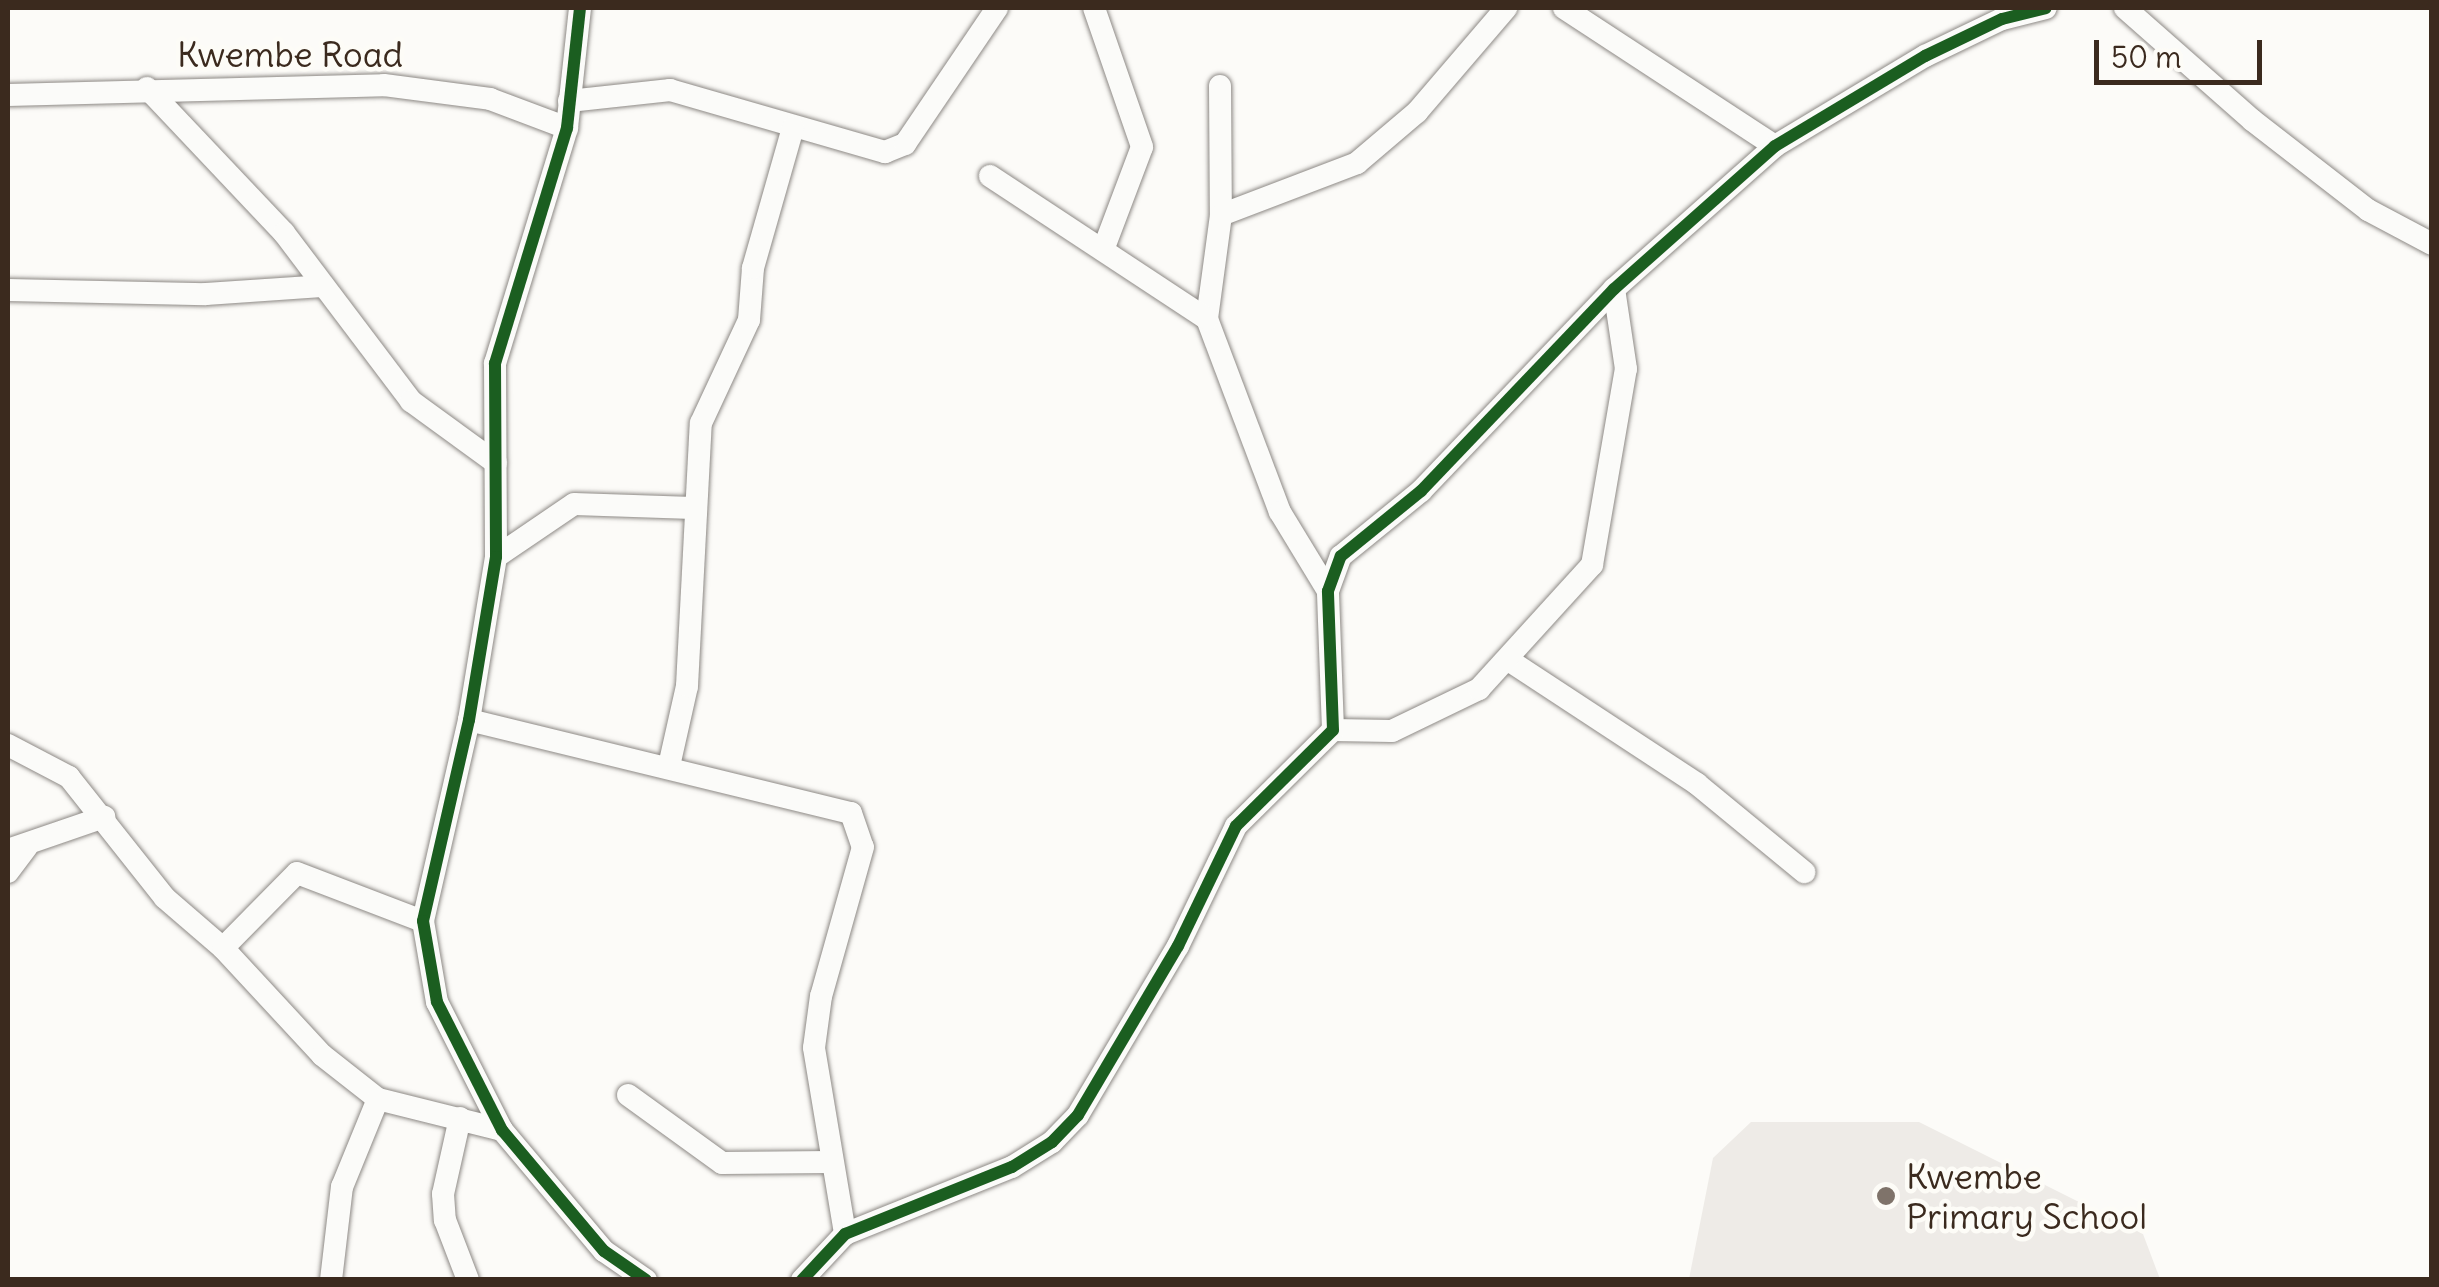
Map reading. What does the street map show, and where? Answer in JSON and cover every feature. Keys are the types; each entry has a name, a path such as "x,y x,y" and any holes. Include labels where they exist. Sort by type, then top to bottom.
{"street":[{"path":"580,8 567,128 500,335 493,395 496,556 469,720 423,921 437,1002 502,1130 604,1251 646,1280"},
{"path":"570,102 670,90 861,149 885,152 905,144 997,8"},
{"path":"1094,8 1142,147 1104,250"},
{"path":"1221,215 1368,155 1417,112 1506,8"},
{"path":"1564,8 1775,146"},
{"path":"1332,730 1328,591 1341,556 1421,491 1614,289 1775,146 1997,13 2046,8"},
{"path":"2124,8 2252,120 2368,210 2432,244"},
{"name":"Kwembe Road","path":"8,95 147,88 384,85 490,99 567,128"},
{"path":"1220,86 1221,215 1207,319 1280,512 1328,591"},
{"path":"147,88 284,234 411,402 496,463"},
{"path":"670,766 687,686 693,508 701,422 749,320 753,268 793,128"},
{"path":"990,176 1207,319"},
{"path":"8,290 206,294 322,286"},
{"path":"802,1280 844,1234 952,1196 1052,1142 1115,1058 1236,826 1332,730 1392,731 1479,689 1510,661 1592,565 1626,368 1614,289"},
{"path":"496,556 574,504 693,508"},
{"path":"1510,661 1697,784 1804,872"},
{"path":"469,720 851,813 861,828 863,847 821,996 814,1048 844,1234"},
{"path":"8,745 69,777 165,898 223,948 286,1022 378,1099 502,1130"},
{"path":"8,872 17,848 104,817"},
{"path":"223,948 297,873 423,921"},
{"path":"628,1095 722,1163 830,1162"},
{"path":"331,1280 342,1187 378,1099"},
{"path":"460,1118 443,1194 445,1220 468,1280"}],"shaded area":[{"name":"Kwembe Primary School","path":"1751,1122 1919,1122 2143,1234 2160,1279 1689,1279 1713,1158"}],"cycle path":[{"path":"580,8 567,128 495,363 496,557 469,720 423,921 437,1002 502,1130 604,1251 646,1280"},
{"path":"802,1280 845,1234 1012,1167 1052,1142 1078,1115 1178,946 1236,826 1333,730 1328,591 1341,556 1421,491 1614,289 1775,146 1925,56 2002,19 2046,8"}],"place":[{"name":"Kwembe Primary School","path":"1886,1196"}]}
